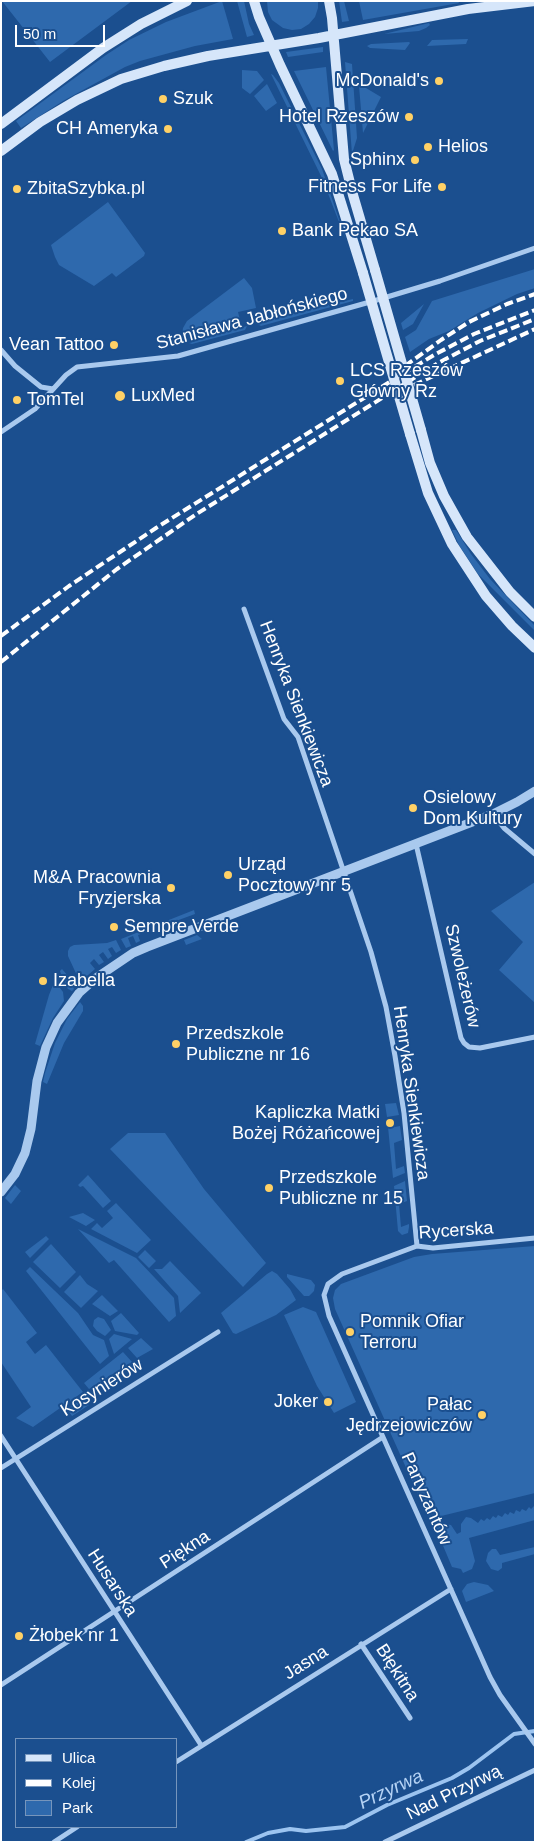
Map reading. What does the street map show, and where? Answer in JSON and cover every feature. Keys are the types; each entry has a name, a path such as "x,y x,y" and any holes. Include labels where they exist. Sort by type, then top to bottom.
{"main road":[{"path":"1,124 103,48 141,24 187,1"},
{"path":"254,1 271,45 332,174 428,493 456,552 473,577 498,611 535,648"},
{"path":"329,1 344,158 420,430 436,480 463,530 492,570 535,617"},
{"path":"1,151 56,112 101,87 143,72 179,62 333,35 466,5 535,1"}],"street":[{"name":"Stanisława Jabłońskiego","path":"1,432 35,409 71,370 77,367 178,356 440,281 535,248"},
{"path":"1,350 15,366 41,387 53,389"},
{"name":"Henryka Sienkiewicza","path":"244,609 284,719 298,737 372,952 396,1056 404,1113 417,1246"},
{"path":"1,1192 15,1174 25,1153 31,1130 37,1081 46,1047 57,1023 72,1002 90,983 111,967 133,953 493,814 535,791"},
{"path":"493,814 504,828 535,854"},
{"name":"Szwoleżerów","path":"416,844 464,1044 469,1047 480,1048 535,1037"},
{"name":"Rycerska","path":"328,1284 342,1274 417,1246 433,1248 535,1238"},
{"name":"Partyzantów","path":"328,1284 324,1295 330,1316 490,1677 500,1695 535,1744"},
{"name":"Kosynierów","path":"1,1468 218,1332"},
{"name":"Husarska","path":"1,1436 201,1745"},
{"name":"Piękna","path":"1,1685 383,1437"},
{"name":"Jasna","path":"178,1761 451,1589"},
{"name":"Błękitna","path":"361,1644 410,1718"},
{"name":"Nad Przyrwą","path":"385,1842 535,1770"},
{"path":"54,1842 75,1828"}],"green space":[{"path":"2,1 132,1 50,62"},
{"path":"222,1 233,39 195,46 140,61 125,67 63,101 21,128 16,121 129,40 166,22"},
{"path":"237,1 244,1 249,24 254,35 247,37"},
{"path":"267,1 318,1 318,8 315,17 309,24 301,29 292,30 283,28 272,20 268,12"},
{"path":"339,1 344,1 349,21 342,22"},
{"path":"359,1 458,1 459,3 363,20"},
{"path":"429,23 430,25 419,31 384,34"},
{"path":"468,39 466,44 427,46 432,40"},
{"path":"409,42 405,50 370,48 367,46 371,44"},
{"path":"323,47 323,52 288,57 286,52"},
{"path":"345,62 352,64 357,138 352,154"},
{"path":"326,67 334,150 333,151 294,71"},
{"path":"242,70 257,71 264,80 250,94 242,88"},
{"path":"271,74 279,83 322,169 346,240 322,178"},
{"path":"267,84 277,103 266,111 254,96"},
{"path":"361,85 381,97 363,133 359,86"},
{"path":"108,202 145,253 144,256 116,277 112,273 94,286 59,265 51,245"},
{"path":"535,269 535,288 517,294 478,313 449,331 429,339 410,352 405,337 416,330 432,301"},
{"path":"244,278 252,288 256,308 238,312 240,320 182,336 183,328 187,321"},
{"path":"353,299 353,301 261,326 255,323"},
{"path":"424,304 413,324 403,330 401,323"},
{"path":"247,326 245,330 192,344 189,343"},
{"path":"452,530 456,530 490,579 535,626 535,631 478,574 459,545"},
{"path":"535,882 535,1003 499,970 523,942 491,911"},
{"path":"194,910 195,914 138,935 140,941 136,943 133,936 128,938 131,946 126,948 121,939"},
{"path":"197,935 202,939 186,945 184,940"},
{"path":"116,940 121,950 116,953 112,947 108,949 112,956 108,959 103,952 99,955 104,962 99,965 94,959 90,963 95,969 80,982 68,956 70,947 74,945 107,943"},
{"path":"62,969 68,976 74,989 72,991 64,983 60,971"},
{"path":"57,984 63,992 64,1001 53,1018 40,1046 35,1044 49,995 53,985"},
{"path":"80,1002 83,1006 83,1011 64,1043 47,1084 43,1082 55,1043 67,1019"},
{"path":"396,1103 399,1115 387,1117 385,1104"},
{"path":"400,1126 402,1140 394,1143 396,1169 404,1166 405,1173 393,1178 388,1127"},
{"path":"128,1133 165,1133 204,1189 266,1263 243,1287 110,1149"},
{"path":"88,1175 111,1201 103,1208 83,1186 80,1187 78,1185"},
{"path":"405,1181 407,1201 399,1204 401,1227 409,1224 409,1227 408,1233 402,1235 398,1231 394,1186"},
{"path":"15,1185 21,1191 11,1204 5,1198"},
{"path":"116,1203 151,1240 137,1253 91,1229 97,1223 102,1228 113,1218 107,1211"},
{"path":"83,1213 95,1220 86,1226 69,1217"},
{"path":"78,1229 136,1258 174,1298 176,1316 169,1322 114,1260 109,1263"},
{"path":"46,1236 49,1239 30,1258 25,1252"},
{"path":"51,1244 76,1272 60,1288 33,1262"},
{"path":"535,1246 535,1493 429,1519 335,1309 333,1298 335,1290 341,1284 414,1257"},
{"path":"145,1250 156,1261 149,1268 138,1257"},
{"path":"170,1261 201,1293 180,1313 178,1296 154,1269 162,1269"},
{"path":"30,1267 78,1313 93,1335 104,1340 109,1356 100,1364 26,1271"},
{"path":"272,1271 290,1289 296,1300 276,1315 236,1334 233,1333 221,1313"},
{"path":"287,1274 311,1280 315,1285 314,1291 309,1296 304,1296 287,1277"},
{"path":"80,1275 87,1284 98,1291 81,1308 64,1292"},
{"path":"3,1289 37,1333 26,1342 35,1354 46,1345 83,1392 33,1427 16,1418 31,1407 1,1362 1,1291"},
{"path":"102,1295 118,1311 110,1316 92,1304"},
{"path":"303,1307 316,1312 356,1402 334,1413 317,1386 284,1315"},
{"path":"121,1313 139,1333 137,1335 115,1331 111,1321"},
{"path":"98,1317 104,1319 111,1330 105,1336 93,1326 94,1320"},
{"path":"114,1334 132,1339 114,1354 109,1339"},
{"path":"141,1338 153,1349 137,1358 128,1348"},
{"path":"123,1352 132,1362 89,1389 84,1383"},
{"path":"84,1398 89,1405 72,1416 67,1409"},
{"path":"534,1506 535,1520 469,1538 475,1561 472,1569 463,1573 461,1569 452,1567 436,1529 445,1524 451,1525 457,1534 461,1532 461,1524 466,1517 478,1523 481,1519 484,1521 487,1518 490,1520 493,1516 496,1518 498,1515 502,1517 505,1513 508,1515 510,1512 514,1514 516,1510 520,1512 522,1509 526,1511 529,1507 531,1509"},
{"path":"535,1547 535,1554 502,1563 502,1568 498,1571 491,1569 486,1561 488,1553 492,1549 496,1549 500,1555"},
{"path":"474,1582 488,1585 494,1591 466,1602 462,1591 467,1584"}],"waterway":[{"name":"Przyrwa","path":"246,1842 268,1833 290,1829 306,1831 345,1827 387,1805 452,1778 469,1768 514,1734 535,1731"}],"railway":[{"path":"405,366 469,322 507,304 535,294"},
{"path":"1,636 69,586 156,528 396,378 474,334 535,310"},
{"path":"1,662 117,569 195,515 438,363 480,341 535,319"},
{"path":"414,385 535,329"}],"place":[{"name":"McDonald's","path":"439,81"},
{"name":"Szuk","path":"163,99"},
{"name":"Hotel Rzeszów","path":"409,117"},
{"name":"CH Ameryka","path":"168,129"},
{"name":"Helios","path":"428,147"},
{"name":"Sphinx","path":"415,160"},
{"name":"Fitness For Life","path":"442,187"},
{"name":"ZbitaSzybka.pl","path":"17,189"},
{"name":"Bank Pekao SA","path":"282,231"},
{"name":"Vean Tattoo","path":"114,345"},
{"name":"LCS Rzeszów Główny Rz","path":"340,381"},
{"name":"LuxMed","path":"120,396"},
{"name":"TomTel","path":"17,400"},
{"name":"Osielowy Dom Kultury","path":"413,808"},
{"name":"Urząd Pocztowy nr 5","path":"228,875"},
{"name":"M&A Pracownia Fryzjerska","path":"171,888"},
{"name":"Sempre Verde","path":"114,927"},
{"name":"Izabella","path":"43,981"},
{"name":"Przedszkole Publiczne nr 16","path":"176,1044"},
{"name":"Kapliczka Matki Bożej Różańcowej","path":"390,1123"},
{"name":"Przedszkole Publiczne nr 15","path":"269,1188"},
{"name":"Pomnik Ofiar Terroru","path":"350,1332"},
{"name":"Joker","path":"328,1402"},
{"name":"Pałac Jędrzejowiczów","path":"482,1415"},
{"name":"Żłobek nr 1","path":"19,1636"}]}
